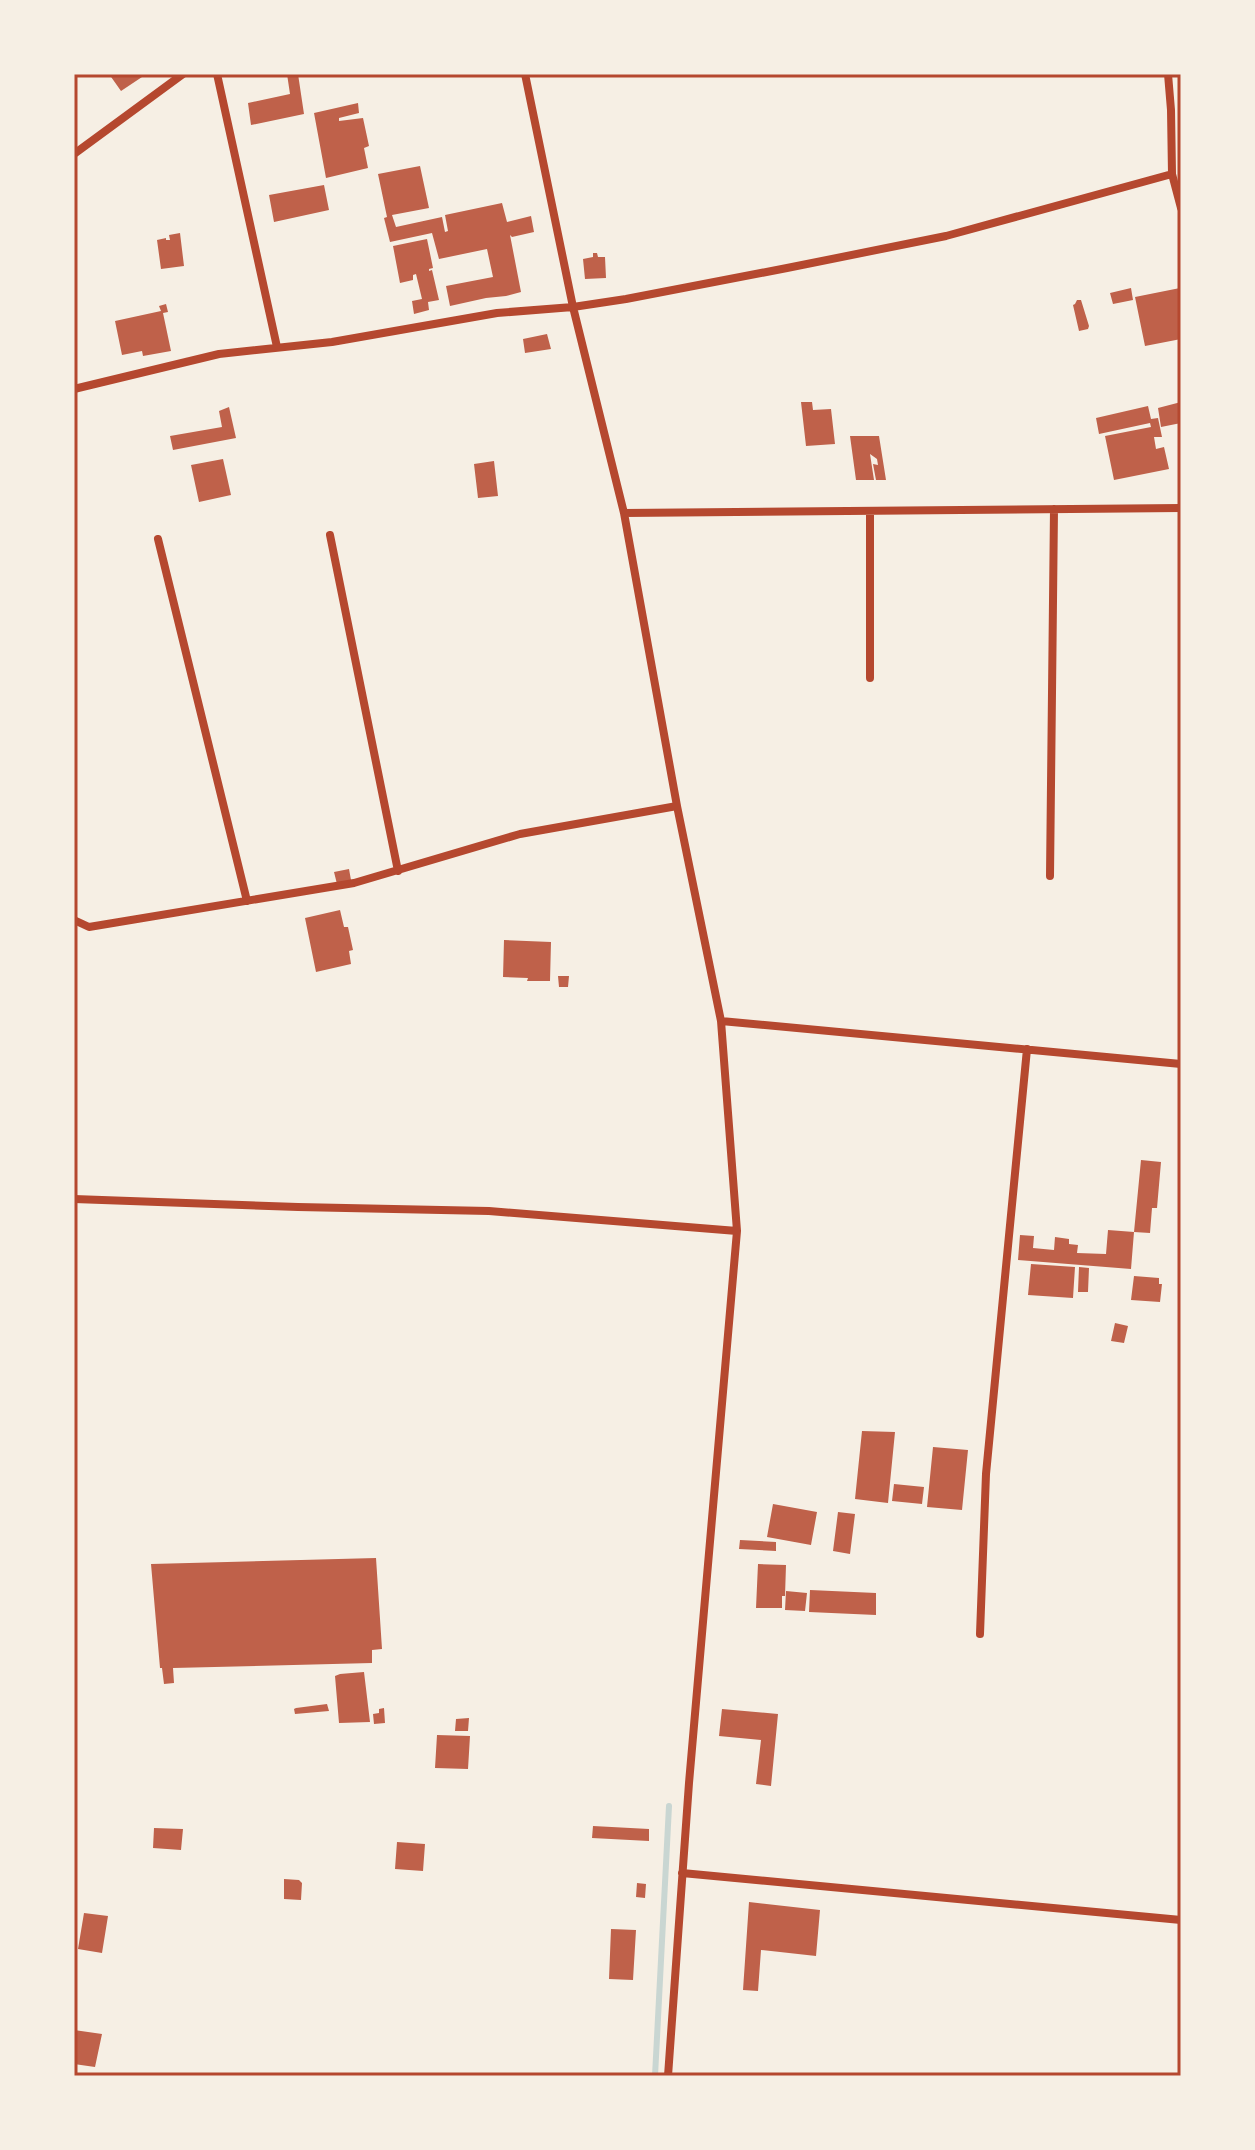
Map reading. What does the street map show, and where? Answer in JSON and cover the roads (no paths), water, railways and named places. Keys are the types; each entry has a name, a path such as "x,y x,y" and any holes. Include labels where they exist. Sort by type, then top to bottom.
{"street":[{"path":"74,154 183,74"},
{"path":"217,74 277,347"},
{"path":"525,74 573,307 624,513 677,806 721,1021 737,1231 682,1873 668,2076"},
{"path":"1168,74 1172,174 1181,208"},
{"path":"74,389 219,354 332,342 497,313 573,307 670,291 946,236 1172,174"},
{"path":"624,513 1181,508"},
{"path":"1050,876 1054,509"},
{"path":"870,511 870,678"},
{"path":"330,535 398,871"},
{"path":"158,539 247,901"},
{"path":"74,930 354,883 520,834 677,806"},
{"path":"74,920 89,927"},
{"path":"721,1021 1181,1064"},
{"path":"980,1634 986,1474 1027,1049"},
{"path":"74,1199 489,1211 737,1231"},
{"path":"682,1873 1181,1920"}],"waterway":[{"path":"655,2076 669,1806"}]}
